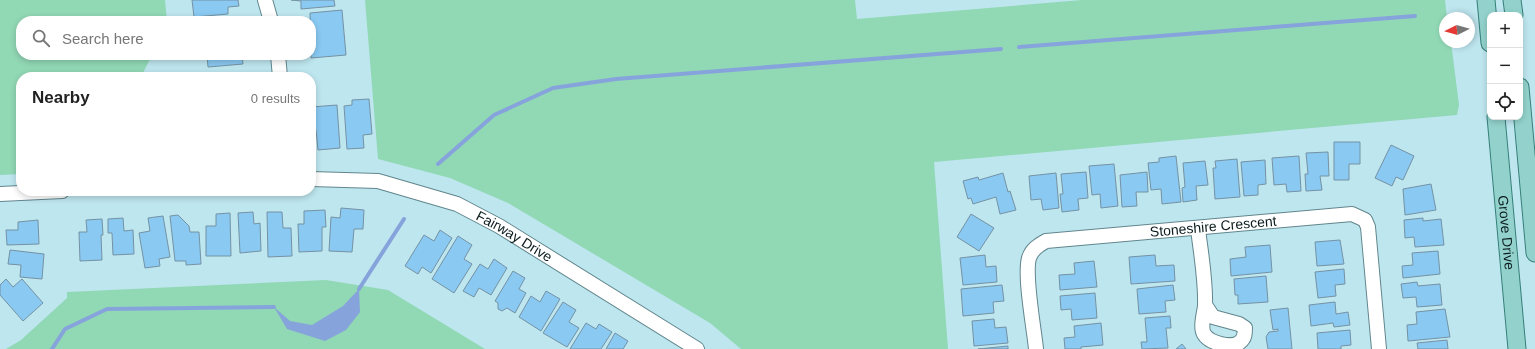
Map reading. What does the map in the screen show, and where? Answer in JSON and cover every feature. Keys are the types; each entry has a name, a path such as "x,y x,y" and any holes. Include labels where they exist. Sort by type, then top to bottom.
{"main road":[{"path":"1486,0 1487,12"},
{"path":"1512,0 1514,12"},
{"name":"Grove Drive","path":"1496,120 1517,349"},
{"name":"Grove Drive","path":"1523,120 1535,253"}],"street":[{"path":"265,0 270,16"},
{"path":"278,60 280,72"},
{"name":"Fairway Drive","path":"316,179 378,181 456,204 499,226 697,349"},
{"path":"0,194 16,193"},
{"name":"Stoneshire Crescent","path":"1036,349 1028,275 1029,258 1034,249 1046,241 1062,238 1198,229 1342,214 1359,216 1365,220 1368,227 1379,349"},
{"path":"1198,229 1205,305"}],"green space":[{"path":"0,0 165,0 167,16 16,16 16,60 150,60 144,72 16,72 16,174 0,175"},
{"path":"365,0 855,0 857,19 1082,0 1445,0 1446,12 1439,12 1439,48 1452,48 1459,105 1457,115 934,162 948,349 741,349 710,323 508,203 450,178 378,159"},
{"path":"326,280 388,290 485,349 6,349 21,340 67,298 67,292"}],"water":[{"path":"359,289 360,312 346,330 325,341 287,329 274,307 290,321 312,325 343,306"}],"building":[{"path":"192,0 238,0 239,6 228,7 228,14 194,16"},
{"path":"291,0 334,0 335,6 301,9 301,1"},
{"path":"342,10 346,55 316,58 316,16 310,16 310,13"},
{"path":"207,60 243,60 243,64 208,67"},
{"path":"369,99 372,134 363,135 364,148 347,149 344,106 352,105 352,100"},
{"path":"337,105 340,148 318,150 316,107"},
{"path":"1334,142 1360,142 1360,164 1349,164 1349,180 1334,180"},
{"path":"1391,145 1414,156 1403,180 1396,177 1392,186 1375,178"},
{"path":"1328,152 1329,176 1320,176 1322,190 1306,191 1305,174 1308,174 1306,153"},
{"path":"1176,156 1181,202 1162,204 1161,189 1151,190 1148,163 1159,162 1159,158"},
{"path":"1299,156 1301,191 1287,192 1286,184 1274,185 1272,158"},
{"path":"1237,159 1240,197 1215,199 1213,168 1216,168 1215,161"},
{"path":"1265,160 1266,184 1258,185 1258,195 1244,196 1241,162"},
{"path":"1205,161 1208,185 1196,186 1197,200 1183,202 1182,188 1185,187 1183,163"},
{"path":"1114,164 1118,206 1101,208 1100,194 1092,195 1089,166"},
{"path":"1086,172 1088,198 1078,199 1079,210 1062,212 1060,194 1063,194 1061,174"},
{"path":"1147,172 1148,192 1136,192 1137,206 1122,207 1120,175"},
{"path":"1003,173 1008,192 1010,191 1016,210 1000,214 996,197 973,204 971,198 968,199 963,181 978,177 979,180"},
{"path":"1056,173 1059,208 1043,210 1041,199 1031,200 1029,176"},
{"path":"1431,184 1436,210 1405,215 1403,189"},
{"path":"341,208 364,210 363,229 354,229 352,252 329,251 331,217 340,218"},
{"path":"325,210 326,227 322,227 322,251 299,252 298,224 304,224 304,211"},
{"path":"253,212 254,224 260,223 261,251 240,253 238,213"},
{"path":"267,212 282,212 283,228 291,228 292,256 268,257"},
{"path":"230,213 231,256 206,256 206,226 216,226 216,214"},
{"path":"971,214 994,228 979,251 957,237"},
{"path":"178,215 189,226 190,232 199,232 201,264 186,265 186,261 175,261 170,216"},
{"path":"163,216 170,257 159,259 160,266 145,268 139,233 150,231 148,218"},
{"path":"123,218 124,231 133,230 134,254 113,255 112,233 108,233 108,219"},
{"path":"1423,218 1423,221 1441,219 1444,245 1415,247 1414,237 1405,238 1404,220"},
{"path":"102,219 102,260 80,261 79,232 87,232 86,220"},
{"path":"38,220 39,244 7,245 6,230 18,230 18,222"},
{"path":"440,230 452,238 431,273 422,267 418,274 405,266 424,235 434,241"},
{"path":"458,236 472,245 464,259 472,264 454,293 432,279"},
{"path":"1340,240 1344,264 1317,266 1315,242"},
{"path":"1270,245 1272,272 1231,276 1230,259 1246,257 1245,247"},
{"path":"10,250 44,254 42,279 20,277 21,265 8,264"},
{"path":"1438,251 1440,274 1403,278 1402,266 1413,265 1412,253"},
{"path":"985,255 986,267 996,266 997,282 963,285 960,258"},
{"path":"1155,255 1156,266 1174,265 1175,281 1131,284 1129,257"},
{"path":"494,259 507,268 491,295 479,288 474,297 463,291 480,264 488,269"},
{"path":"1094,261 1097,287 1060,290 1059,275 1075,274 1074,263"},
{"path":"1344,269 1345,284 1335,285 1336,296 1318,298 1315,272"},
{"path":"513,271 525,278 519,289 526,293 515,313 507,308 502,311 498,309 498,303 495,301"},
{"path":"1266,276 1268,302 1238,304 1238,295 1235,295 1234,279"},
{"path":"6,279 13,287 22,279 43,303 23,321 0,295 0,285"},
{"path":"1417,282 1418,286 1440,284 1442,305 1417,307 1416,297 1403,298 1401,284"},
{"path":"1002,285 1004,301 993,302 994,313 963,316 961,289"},
{"path":"1173,285 1175,300 1165,301 1166,312 1139,314 1137,289"},
{"path":"546,291 560,299 541,331 519,317 531,296 540,302"},
{"path":"1095,293 1097,318 1072,320 1071,309 1061,310 1060,296"},
{"path":"563,302 576,310 569,322 579,328 567,347 543,333"},
{"path":"1335,302 1336,314 1348,312 1350,325 1334,327 1333,323 1311,326 1309,305"},
{"path":"1288,308 1292,349 1268,349 1266,337 1269,332 1278,331 1278,329 1273,330 1270,310"},
{"path":"1445,309 1450,337 1408,341 1407,325 1417,324 1416,312"},
{"path":"1170,316 1171,328 1166,328 1168,348 1142,349 1141,342 1147,342 1145,318"},
{"path":"994,319 995,328 1006,327 1008,343 974,346 972,321"},
{"path":"586,323 596,329 599,324 612,332 601,349 570,349"},
{"path":"1101,323 1103,345 1081,347 1081,349 1065,349 1064,338 1075,337 1074,326"},
{"path":"1350,330 1351,345 1341,346 1341,349 1318,349 1317,333"},
{"path":"615,333 628,341 623,349 606,349"},
{"path":"1447,340 1448,349 1418,349 1417,343"},
{"path":"1182,344 1186,349 1176,349"},
{"path":"1008,346 1008,349 978,349"}],"waterway":[{"path":"1019,47 1415,16"},
{"path":"438,164 494,115 553,88 616,79 1001,49"},
{"path":"359,289 404,219"},
{"path":"52,349 65,329 107,309 274,307"}]}
